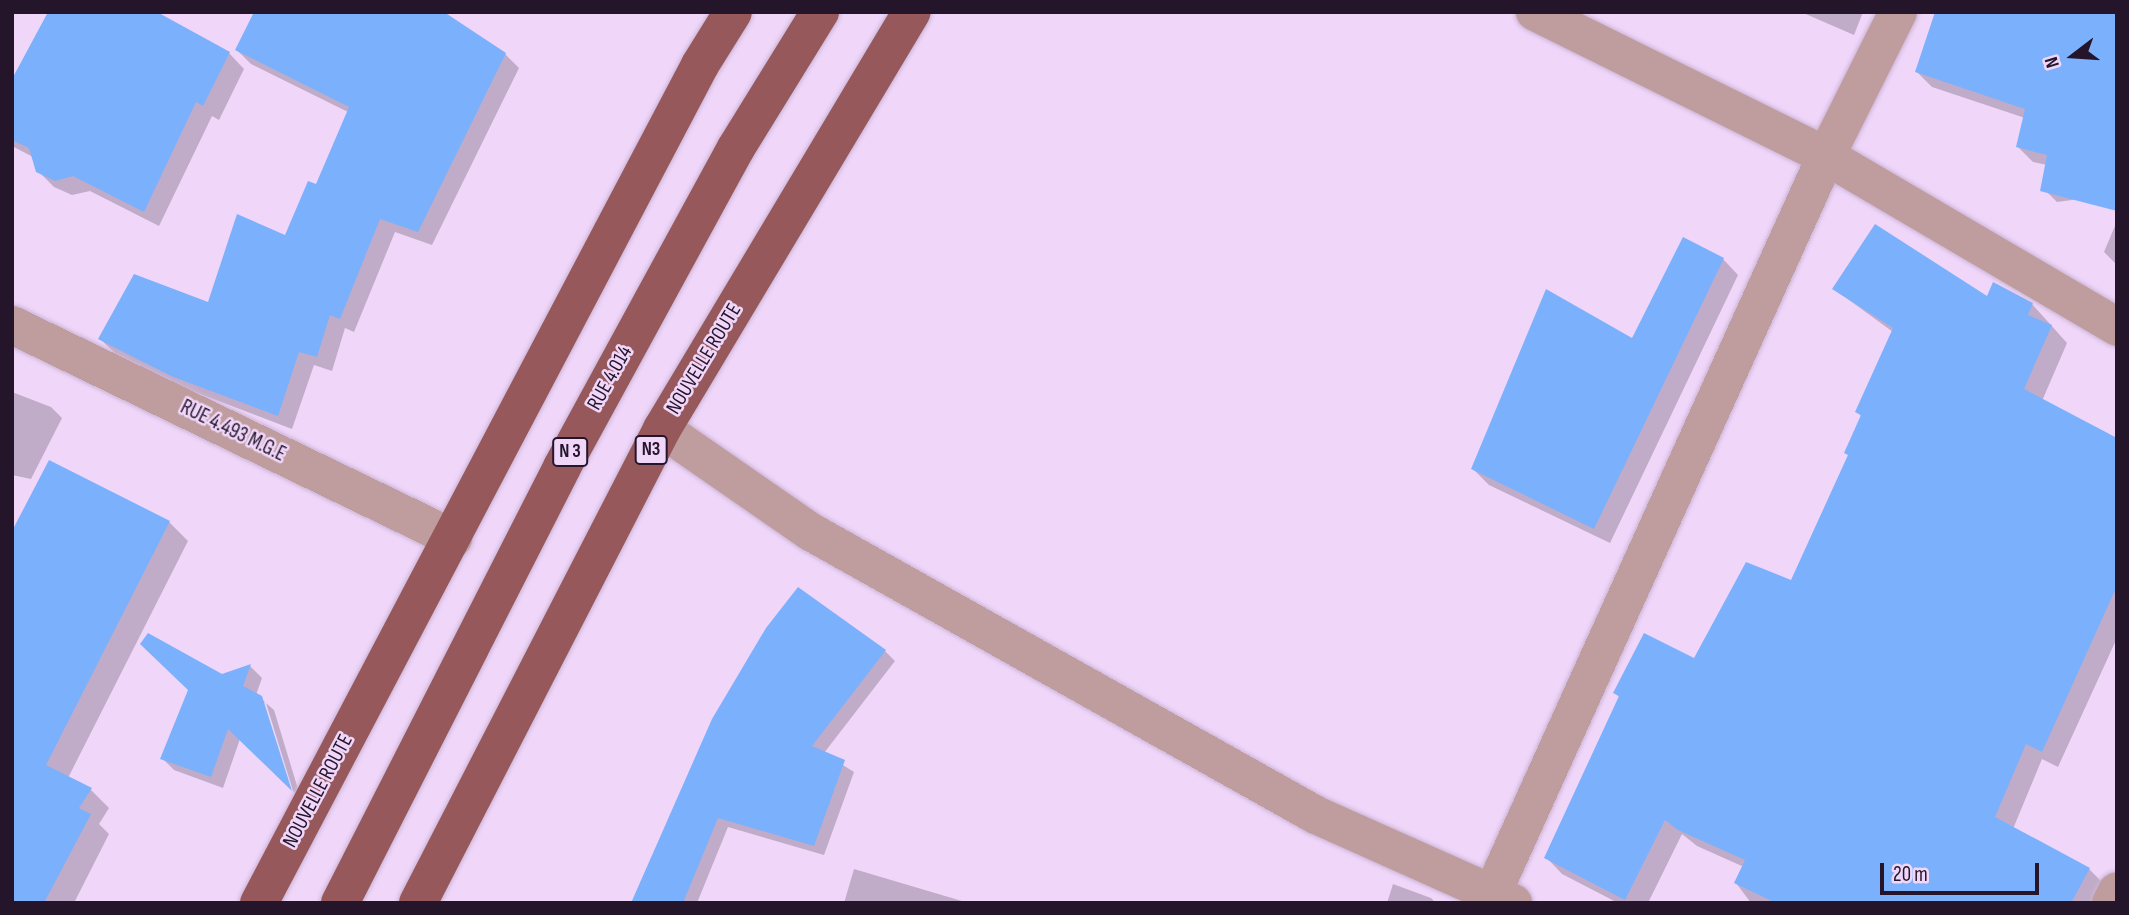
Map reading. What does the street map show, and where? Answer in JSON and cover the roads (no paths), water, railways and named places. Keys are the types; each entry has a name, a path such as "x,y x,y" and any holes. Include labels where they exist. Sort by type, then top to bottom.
{"highway":[{"name":"NOUVELLE ROUTE","path":"259,903 700,65 733,12"},
{"name":"RUE 4.014","path":"340,903 562,467 736,148 820,12"},
{"name":"NOUVELLE ROUTE","path":"418,903 662,429 912,12"}],"street":[{"path":"1535,12 1826,156 2117,327"},
{"path":"662,429 811,532 1292,802 1498,899 1826,156 1898,12"},
{"name":"RUE 4.493 M.G.E","path":"12,326 453,538"},
{"path":"2111,903 2117,891"}]}
